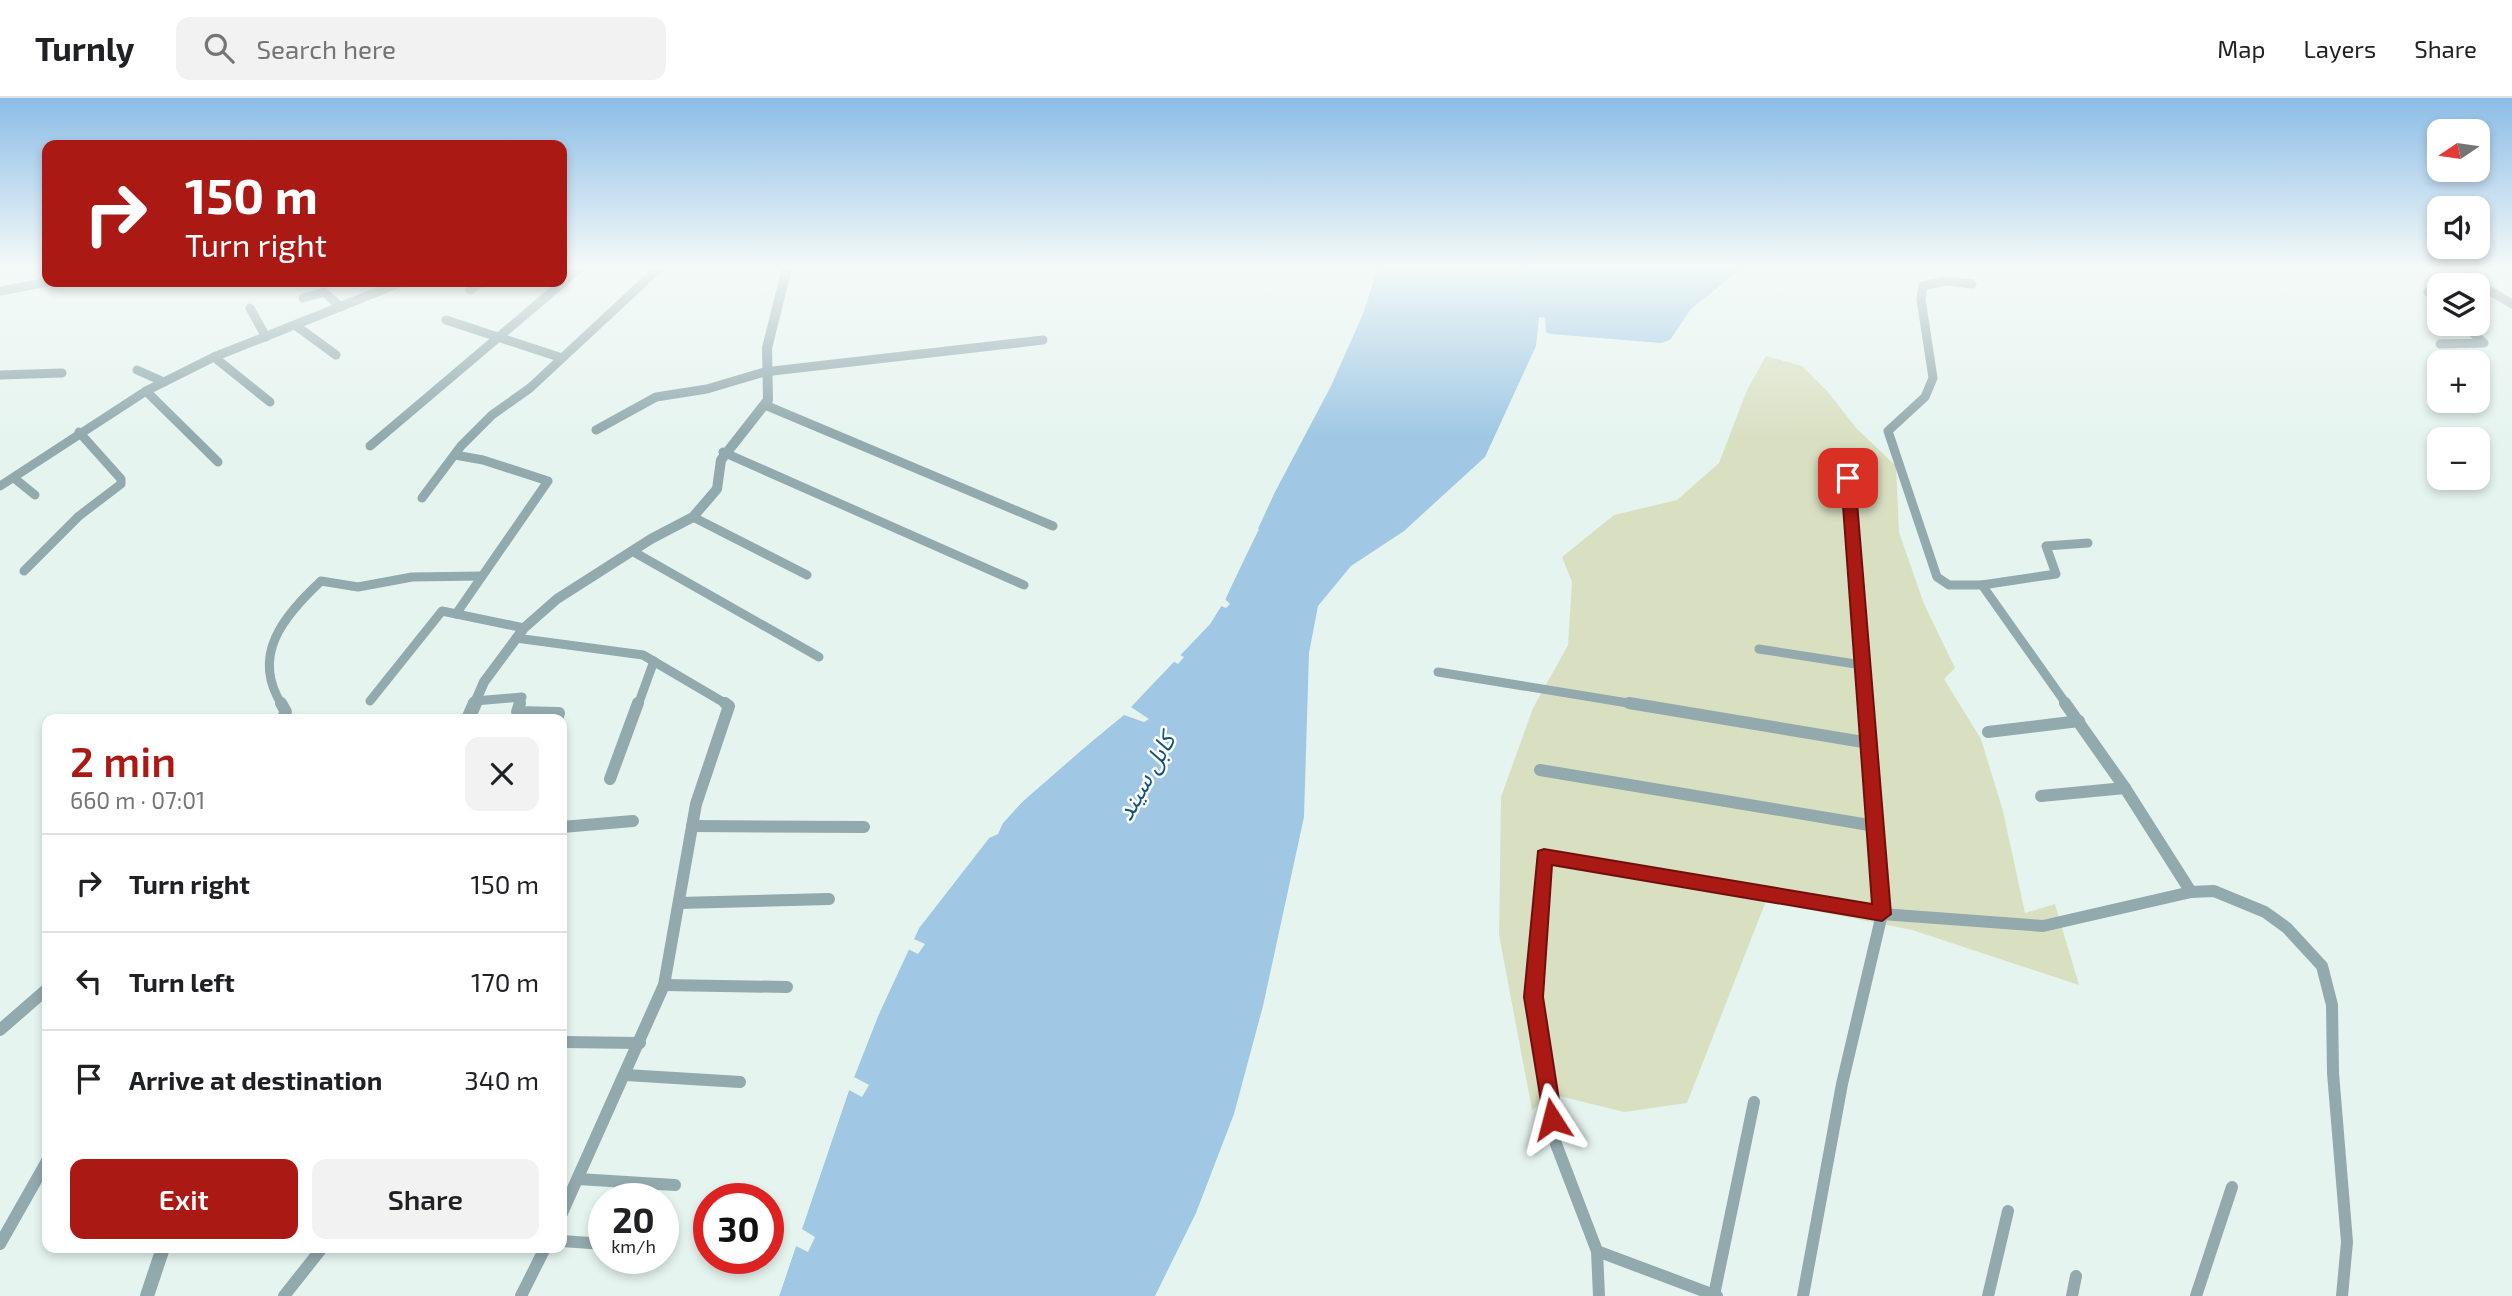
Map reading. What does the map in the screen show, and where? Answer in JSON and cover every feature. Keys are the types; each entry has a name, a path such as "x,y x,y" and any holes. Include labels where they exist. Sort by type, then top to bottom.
{"street":[{"path":"259,324 266,337"},
{"path":"0,486 79,432 146,391 214,357 298,324"},
{"path":"458,324 562,358"},
{"path":"370,446 514,324"},
{"path":"422,498 455,455 492,415 530,387 599,324"},
{"path":"470,714 484,682 520,633 557,598 693,517 716,489 715,474 723,452 748,429 768,400 764,372 769,324"},
{"path":"1925,324 1933,379 1925,397 1888,430 1937,577 1949,585 1982,585 2056,574 2046,546 2088,543"},
{"path":"295,325 336,355"},
{"path":"2440,344 2484,343 2476,336"},
{"path":"596,430 656,397 707,388 764,372 1043,340"},
{"path":"214,357 270,402"},
{"path":"137,370 164,382"},
{"path":"0,375 62,373"},
{"path":"146,391 218,462"},
{"path":"765,405 1054,526"},
{"path":"24,571 79,516 121,484 121,479 79,432"},
{"path":"723,452 1024,585"},
{"path":"455,455 482,460 548,481 456,614"},
{"path":"14,478 36,495"},
{"path":"1803,1296 1842,1084 1882,914 1848,478"},
{"path":"693,517 807,575"},
{"path":"632,551 819,657"},
{"path":"285,714 268,679 271,649 294,606 321,581 358,587 412,577 482,576"},
{"path":"1982,585 2125,788 2191,892"},
{"path":"370,701 442,611 520,633 643,655 729,706 696,804 664,985 567,1202"},
{"path":"1759,649 1863,665"},
{"path":"610,779 654,661"},
{"path":"1438,672 1869,743"},
{"path":"475,701 522,697 517,712 559,714"},
{"path":"1987,732 2079,721"},
{"path":"1540,770 1875,826"},
{"path":"2041,796 2125,788"},
{"path":"567,827 633,821"},
{"path":"692,826 864,827"},
{"path":"1599,1296 1597,1251 1556,1143 1534,997 1544,856 1882,914 2043,926 2191,892 2214,891 2265,912 2287,928 2322,966 2332,1005 2333,1073 2347,1242 2342,1296"},
{"path":"679,903 829,899"},
{"path":"664,985 787,987"},
{"path":"0,1030 42,993"},
{"path":"567,1042 640,1043"},
{"path":"626,1075 740,1082"},
{"path":"1597,1251 1715,1295 1754,1102"},
{"path":"0,1244 42,1170"},
{"path":"578,1179 643,1183"},
{"path":"2196,1296 2232,1187"},
{"path":"1988,1296 2008,1211"},
{"path":"567,1241 588,1243"},
{"path":"147,1296 161,1253"},
{"path":"284,1296 319,1253"},
{"path":"521,1296 542,1253"},
{"path":"2072,1296 2076,1276"}],"green space":[{"path":"1766,356 1802,366 1828,392 1856,428 1896,466 1899,532 1924,604 1955,668 1944,679 1981,739 2003,811 2025,913 2055,904 2079,985 1912,930 1766,901 1687,1103 1624,1112 1551,1094 1532,1110 1499,935 1501,797 1533,708 1568,645 1572,582 1562,557 1614,515 1677,500 1719,463 1747,390"}],"water":[{"name":"کابل سيند","path":"1359,324 1538,324 1536,346 1485,457 1404,531 1351,566 1318,606 1309,653 1304,817 1263,1006 1234,1114 1196,1213 1155,1296 779,1296 849,1090 878,1016 919,928 989,838 1021,803 1130,708 1210,624 1225,600 1275,492 1331,386"},
{"path":"1545,324 1681,324 1670,340 1661,343 1546,332"}],"pier":[{"path":"1256,528 1259,529 1225,599 1230,604 1226,608 1221,606 1210,624 1180,655 1184,657 1178,664 1173,661 1131,707 1149,719 1144,722 1124,715 1034,789 1003,823 998,834 989,838 919,928 914,939 925,944 918,954 908,949 878,1016 854,1077 869,1085 862,1097 849,1090 802,1229 815,1237 808,1252 796,1246 779,1296 775,1296 846,1089 875,1014 916,927 986,836 1018,800 1122,712 1207,622"}],"route":[{"path":"1552,1119 1534,997 1544,856 1882,914 1848,478"}]}
